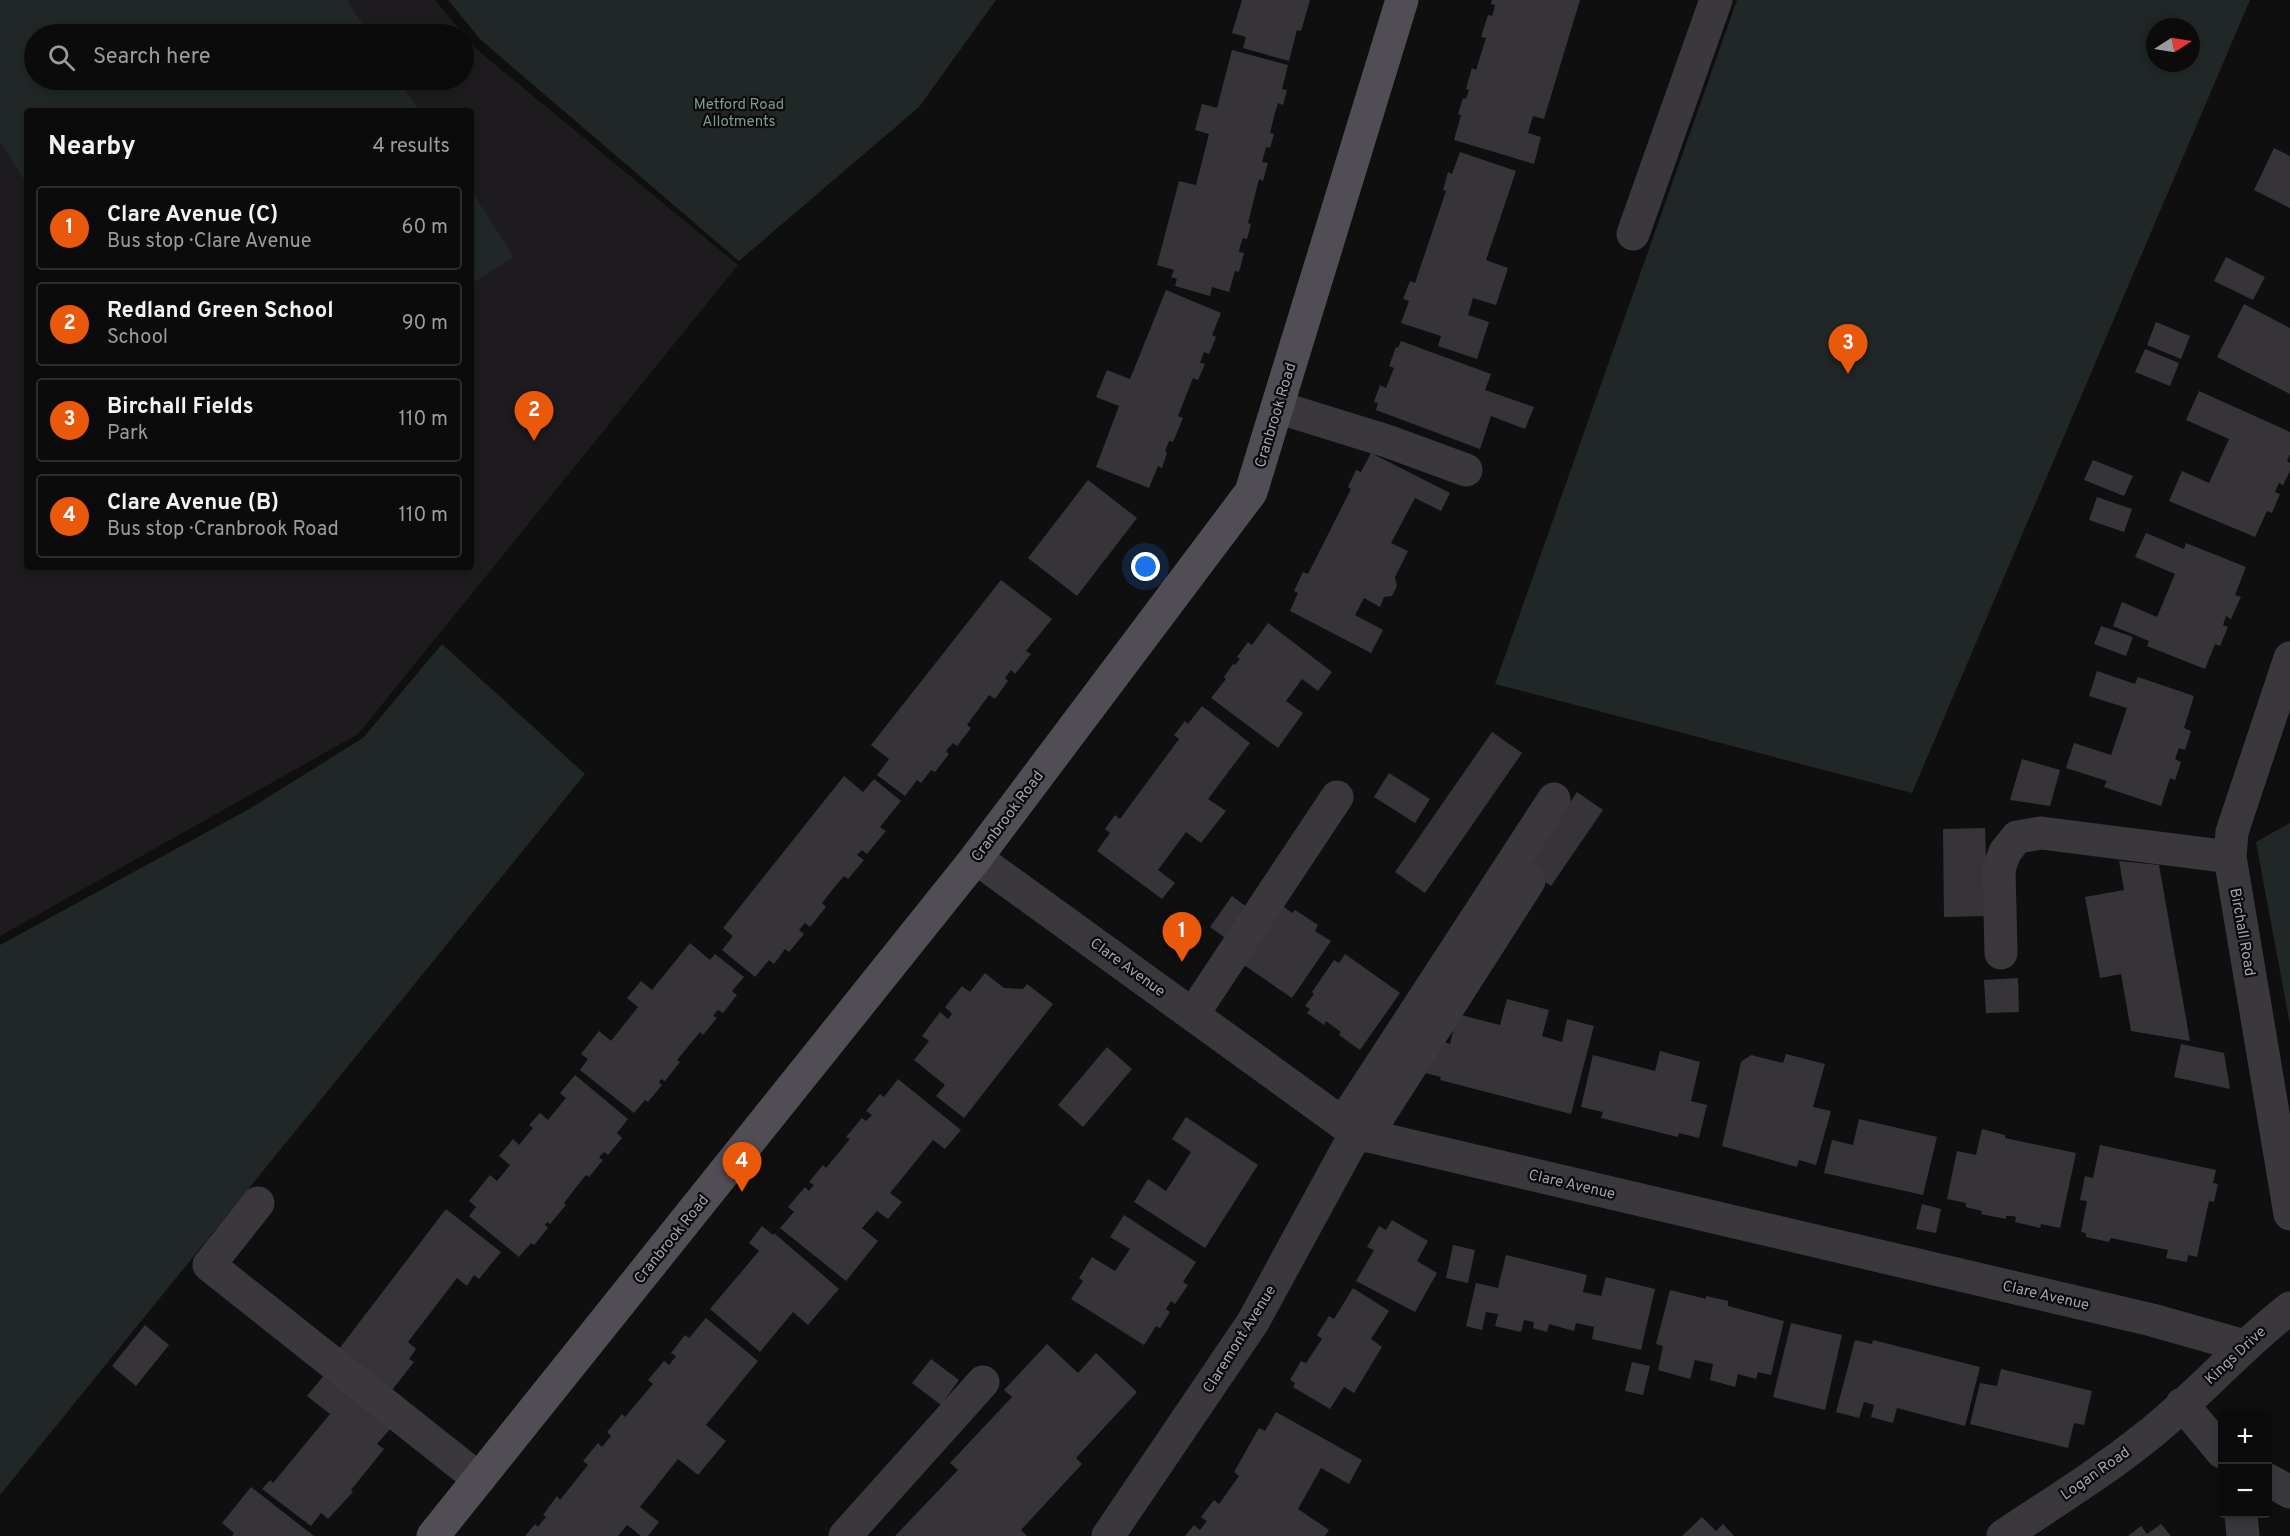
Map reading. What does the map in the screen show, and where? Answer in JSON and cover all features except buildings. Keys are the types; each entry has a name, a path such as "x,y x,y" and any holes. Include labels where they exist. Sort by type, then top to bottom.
{"main road":[{"name":"Cranbrook Road","path":"433,1536 976,858 1251,492 1402,0"}],"street":[{"path":"1633,234 1716,0"},
{"path":"1277,407 1387,441 1466,470"},
{"name":"Birchall Road","path":"2290,658 2232,832 2230,857 2290,1214"},
{"path":"1193,1014 1337,798"},
{"path":"1355,1131 1554,799"},
{"path":"2001,953 1999,869 2005,852 2017,837 2041,833 2230,857"},
{"name":"Clare Avenue","path":"976,858 1355,1131 2152,1320 2244,1346"},
{"path":"1355,1131 1529,881"},
{"name":"Claremont Avenue","path":"1108,1536 1252,1322 1355,1131"},
{"path":"258,1203 209,1265 479,1479"},
{"name":"Kings Drive","path":"2182,1404 2244,1346 2290,1308"},
{"path":"859,1531 983,1382"},
{"path":"2182,1404 2218,1446"},
{"name":"Logan Road","path":"2003,1536 2108,1466 2148,1435 2182,1404"},
{"path":"2272,1482 2290,1492"},
{"path":"2241,1518 2243,1536"}],"shaded area":[{"path":"0,0 435,0 455,24 24,24 24,90 474,90 474,47 738,265 358,734 0,936"}],"green space":[{"path":"0,0 347,0 363,24 24,24 24,90 405,90 417,108 24,108 24,179 0,142"},
{"name":"Metford Road Allotments","path":"448,0 996,0 919,107 739,261 481,40 474,32 474,24 468,24"},
{"path":"1737,0 2250,0 1912,793 1495,684"},
{"path":"474,195 514,257 474,282"},
{"path":"442,644 585,774 0,1495 0,945 249,809 363,738"},
{"path":"2290,823 2290,1025 2256,842"}],"place":[{"name":"Birchall Fields","path":"1848,374"},
{"name":"Redland Green School","path":"534,441"},
{"name":"Clare Avenue (C)","path":"1182,962"},
{"name":"Clare Avenue (B)","path":"742,1192"}]}
